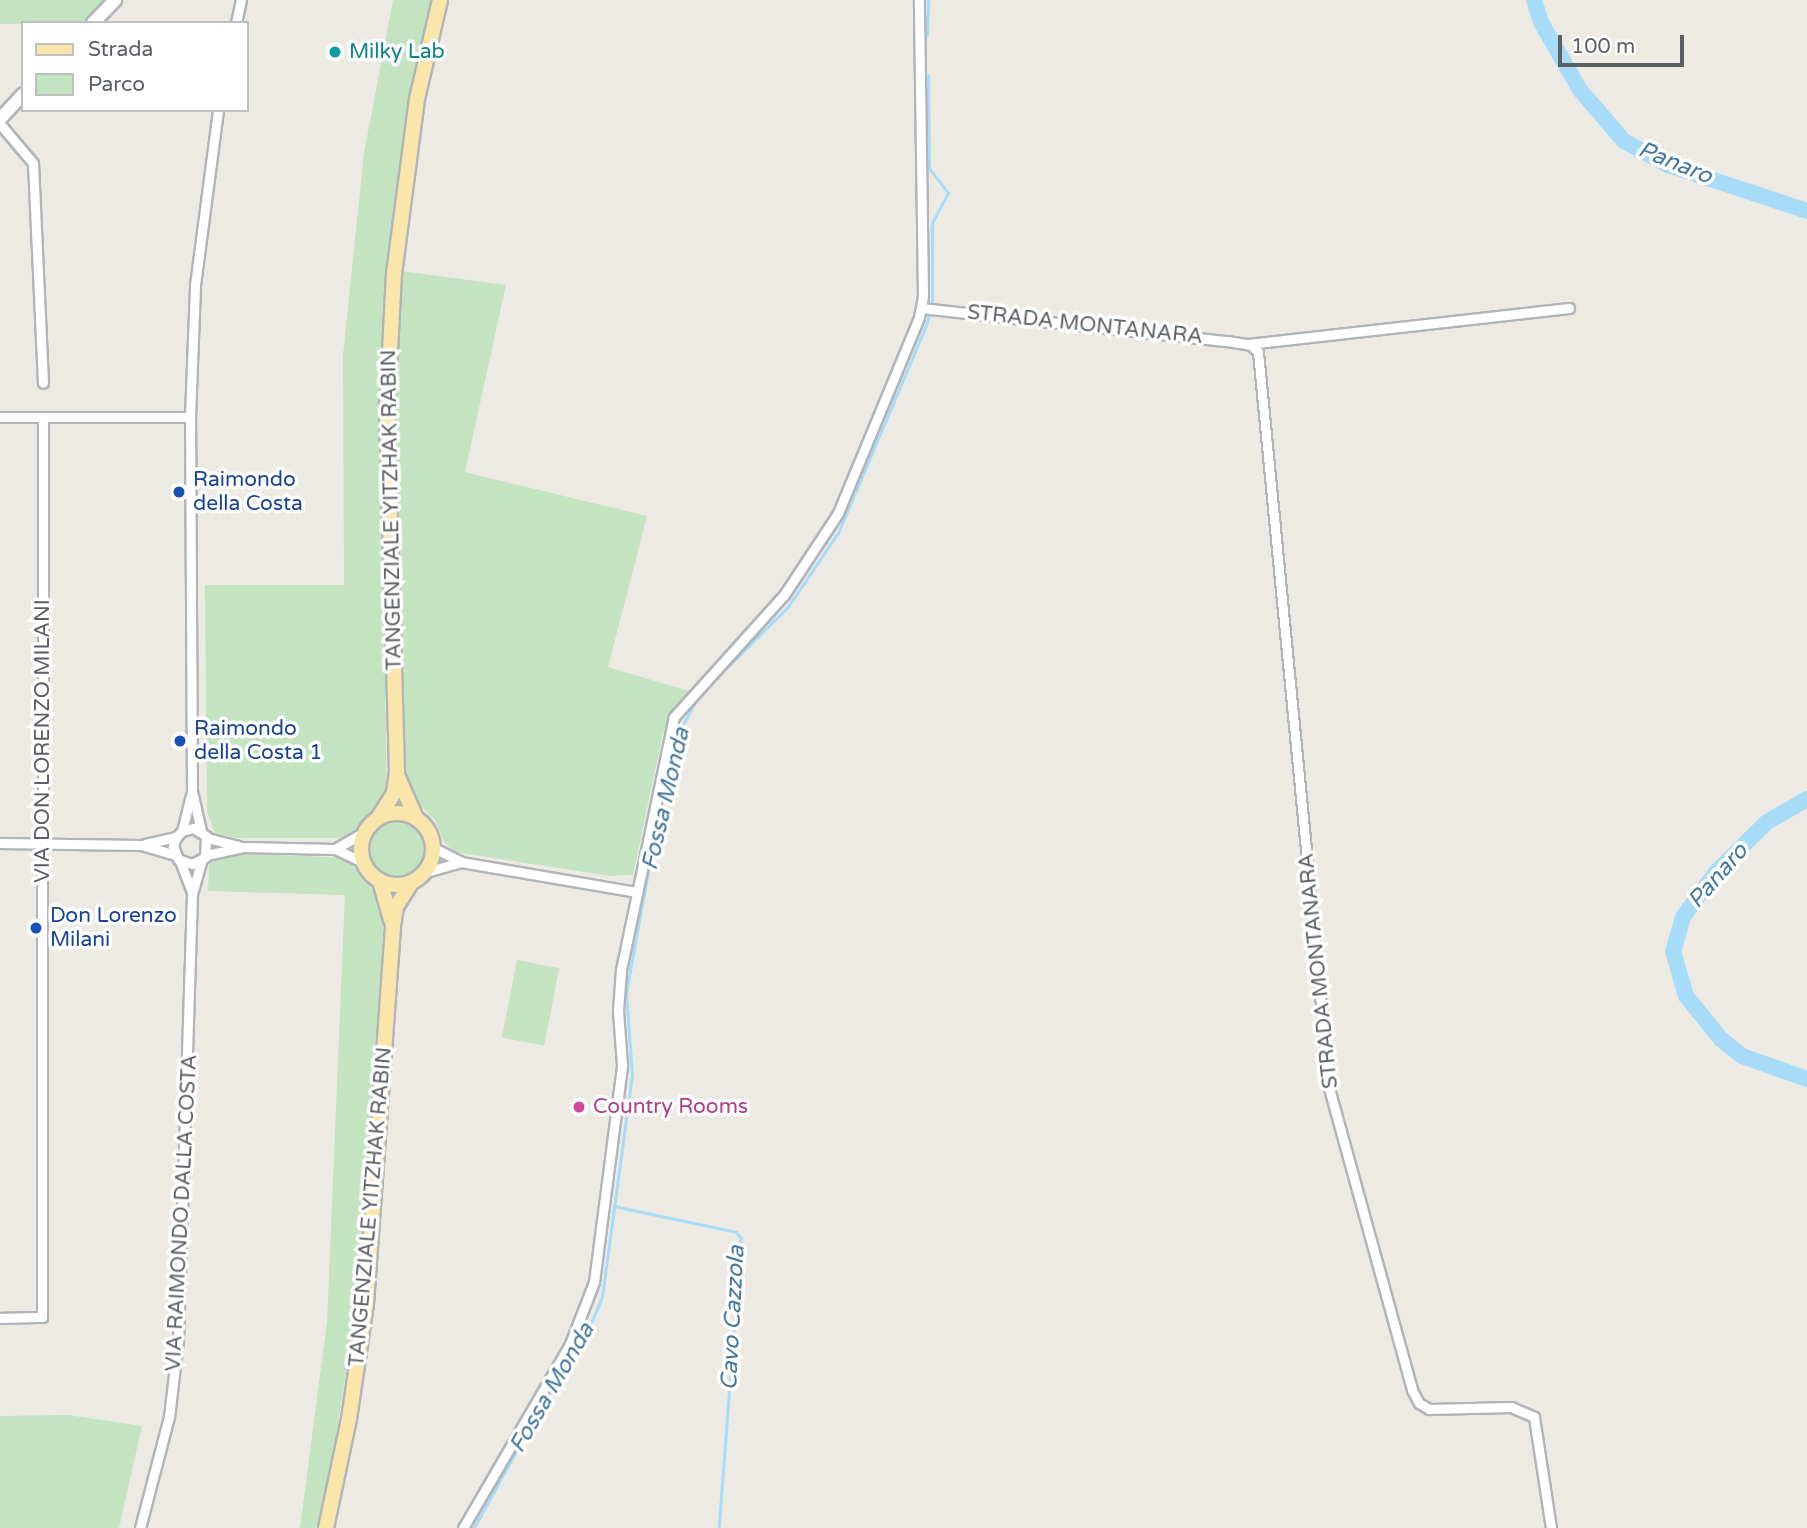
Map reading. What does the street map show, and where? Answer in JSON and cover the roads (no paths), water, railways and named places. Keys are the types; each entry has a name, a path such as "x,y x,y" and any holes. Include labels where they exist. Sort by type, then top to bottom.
{"main road":[{"path":"95,21 115,0"},
{"name":"TANGENZIALE YITZHAK RABIN","path":"366,831 394,793 397,772 388,365 405,176 440,0"},
{"path":"0,118 21,96"},
{"name":"TANGENZIALE YITZHAK RABIN","path":"397,772 416,818 429,831 434,848"},
{"path":"378,818 397,813 416,818"},
{"path":"363,862 366,831"},
{"path":"426,872 434,848"},
{"name":"TANGENZIALE YITZHAK RABIN","path":"363,862 380,881 393,926"},
{"name":"TANGENZIALE YITZHAK RABIN","path":"326,1528 349,1419 366,1304 393,926 397,907 411,883 426,872"},
{"path":"380,881 411,883"}],"street":[{"path":"236,21 241,0"},
{"path":"463,1528 570,1344 590,1295 622,1072 618,995 674,717 784,595 838,513 927,308 919,0"},
{"path":"192,894 204,858 204,834 192,791 190,417 195,285 218,112"},
{"path":"0,124 33,163 43,383"},
{"name":"STRADA MONTANARA","path":"927,308 1248,344 1569,308"},
{"name":"STRADA MONTANARA","path":"1248,344 1258,352 1261,365 1329,1088 1412,1390 1419,1403 1429,1409 1511,1408 1534,1417 1551,1528"},
{"path":"0,417 190,417"},
{"name":"VIA DON LORENZO MILANI","path":"0,1318 42,1317 43,418"},
{"path":"192,791 179,834 178,858 192,894"},
{"path":"335,849 366,831"},
{"path":"141,845 179,834 204,834 243,847"},
{"path":"0,843 141,845 192,864 243,847 335,849 363,862"},
{"path":"434,848 461,862 637,892"},
{"path":"426,872 461,862"},
{"name":"VIA RAIMONDO DALLA COSTA","path":"140,1528 169,1417 178,1340 192,894"}],"waterway":[{"name":"Fossa Monda","path":"927,35 928,0"},
{"name":"Panaro","path":"1534,0 1542,24 1580,90 1624,141 1668,165 1807,211"},
{"name":"Fossa Monda","path":"673,743 699,695 788,607 838,533 926,326 932,303 932,223 948,193 929,169 928,76"},
{"name":"Fossa Monda","path":"474,1528 538,1411 583,1342 602,1297 632,1076 626,993 664,784"},
{"name":"Panaro","path":"1807,799 1767,822 1717,871 1683,917 1673,951 1686,996 1721,1039 1742,1056 1807,1079"},
{"name":"Cavo Cazzola","path":"614,1206 736,1232 741,1238 719,1528"}],"place":[{"name":"Milky Lab","path":"335,52"},
{"name":"Raimondo della Costa","path":"179,492"},
{"name":"Raimondo della Costa 1","path":"180,741"},
{"name":"Don Lorenzo Milani","path":"36,928"},
{"name":"Country Rooms","path":"579,1107"}]}
